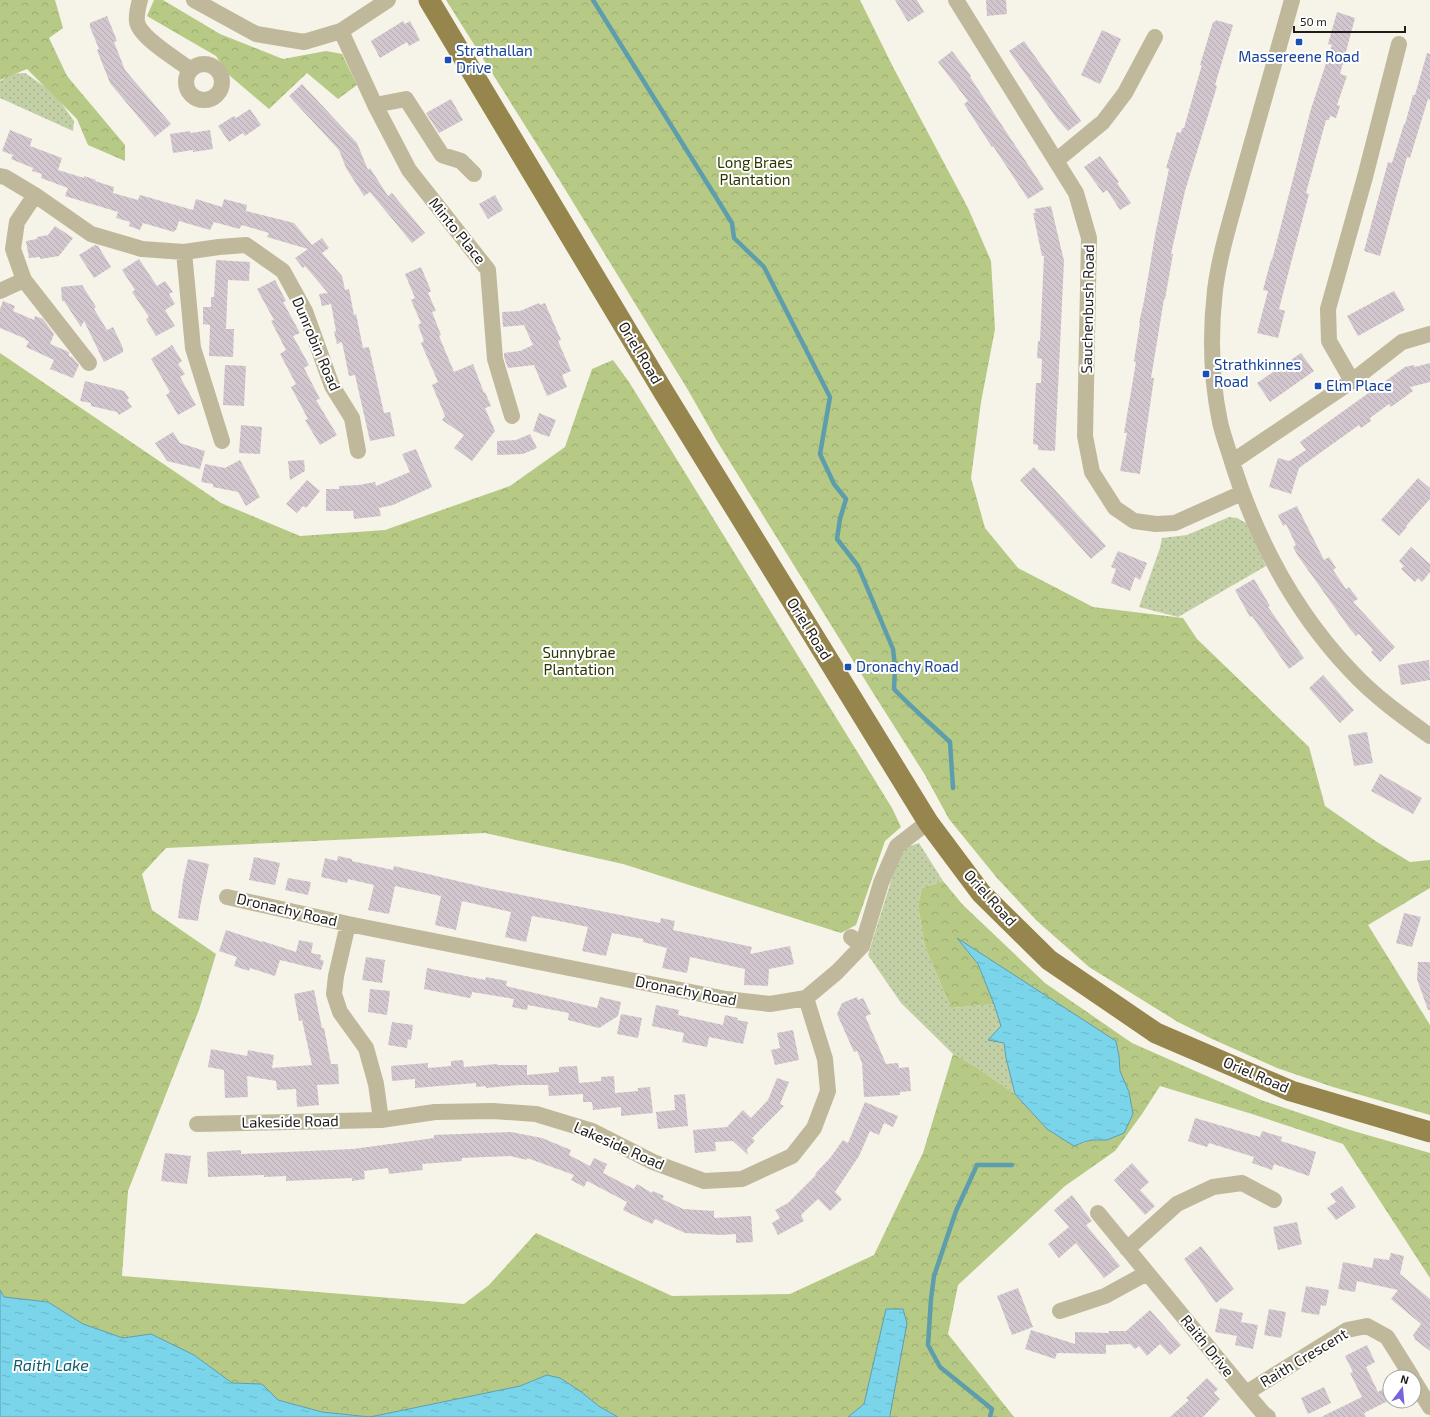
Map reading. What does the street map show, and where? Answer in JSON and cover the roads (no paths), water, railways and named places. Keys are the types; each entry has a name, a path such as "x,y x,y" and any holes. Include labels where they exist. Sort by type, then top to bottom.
{"main road":[{"name":"Oriel Road","path":"429,0 667,397 928,822 982,893 1049,960 1156,1032 1291,1091 1430,1132"}],"street":[{"path":"140,0 137,12 137,22 144,35 191,70"},
{"path":"194,0 256,34 304,42 341,31 388,0"},
{"name":"Sauchenbush Road","path":"956,0 1076,193 1089,238 1085,436 1092,472 1115,508 1134,521 1156,524 1175,523 1242,493"},
{"path":"1292,0 1232,217 1216,289 1212,350 1214,384 1221,424 1242,493 1269,554 1288,587 1317,630 1336,654 1366,685 1394,710 1430,736"},
{"name":"Minto Place","path":"341,31 375,105 409,170 488,270 495,359 512,416"},
{"path":"1056,160 1103,122 1125,93 1155,37"},
{"path":"1352,381 1329,341 1328,309 1365,177 1399,44"},
{"path":"375,105 406,99 442,156 461,161 474,174"},
{"name":"Dunrobin Road","path":"0,176 5,177 35,195 90,234 142,249 184,252 246,245 283,271 305,311 332,386 352,418 358,450"},
{"path":"35,195 17,222 12,249 24,280 89,363"},
{"path":"184,252 193,348 222,441"},
{"path":"0,291 24,280"},
{"path":"1232,462 1352,381 1402,342 1430,334"},
{"path":"806,998 837,972 856,942 897,846 928,822"},
{"name":"Dronachy Road","path":"227,897 348,924 726,999 770,1004 806,998"},
{"name":"Dronachy Road","path":"348,924 336,976 334,994 340,1012 366,1048 376,1084 381,1120"},
{"name":"Lakeside Road","path":"197,1124 381,1120 435,1112 493,1111 536,1114 592,1131 653,1162 704,1182 742,1179 792,1156 814,1128 828,1090 825,1059 806,998"},
{"path":"1127,1249 1177,1204 1213,1187 1242,1183 1274,1200"},
{"name":"Raith Drive","path":"1098,1213 1264,1416"},
{"path":"1060,1311 1105,1296 1147,1273"},
{"name":"Raith Crescent","path":"1246,1393 1347,1330 1367,1326 1387,1337 1407,1369"},
{"path":"1422,1394 1430,1407"}],"water":[{"path":"957,938 1116,1041 1120,1071 1129,1092 1133,1114 1124,1133 1107,1140 1092,1140 1074,1146 1047,1129 1015,1094 1006,1058 1004,1043 988,1040 1001,1026 994,1004 978,964"},
{"name":"Raith Lake","path":"0,1290 4,1297 48,1302 83,1324 123,1338 151,1334 194,1355 232,1383 262,1384 278,1400 322,1412 370,1417 0,1417"},
{"path":"886,1309 903,1309 907,1323 890,1415 891,1417 848,1417 864,1404"},
{"path":"547,1375 560,1378 580,1391 600,1407 618,1417 370,1417 520,1386"}],"waterway":[{"path":"593,0 732,223 734,238 764,267 830,397 820,454 834,484 846,499 840,519 837,539 858,566 893,649 895,667 894,689 950,742 953,788"},
{"path":"990,1417 992,1409 940,1367 928,1345 931,1299 934,1276 956,1211 977,1165 1012,1165"}],"place":[{"name":"Massereene Road","path":"1299,42"},
{"name":"Strathallan Drive","path":"448,60"},
{"name":"Strathkinnes Road","path":"1206,374"},
{"name":"Elm Place","path":"1318,386"},
{"name":"Dronachy Road","path":"848,667"}],"park label":[{"name":"Long Braes Plantation","path":"755,172"},
{"name":"Sunnybrae Plantation","path":"579,662"}]}
